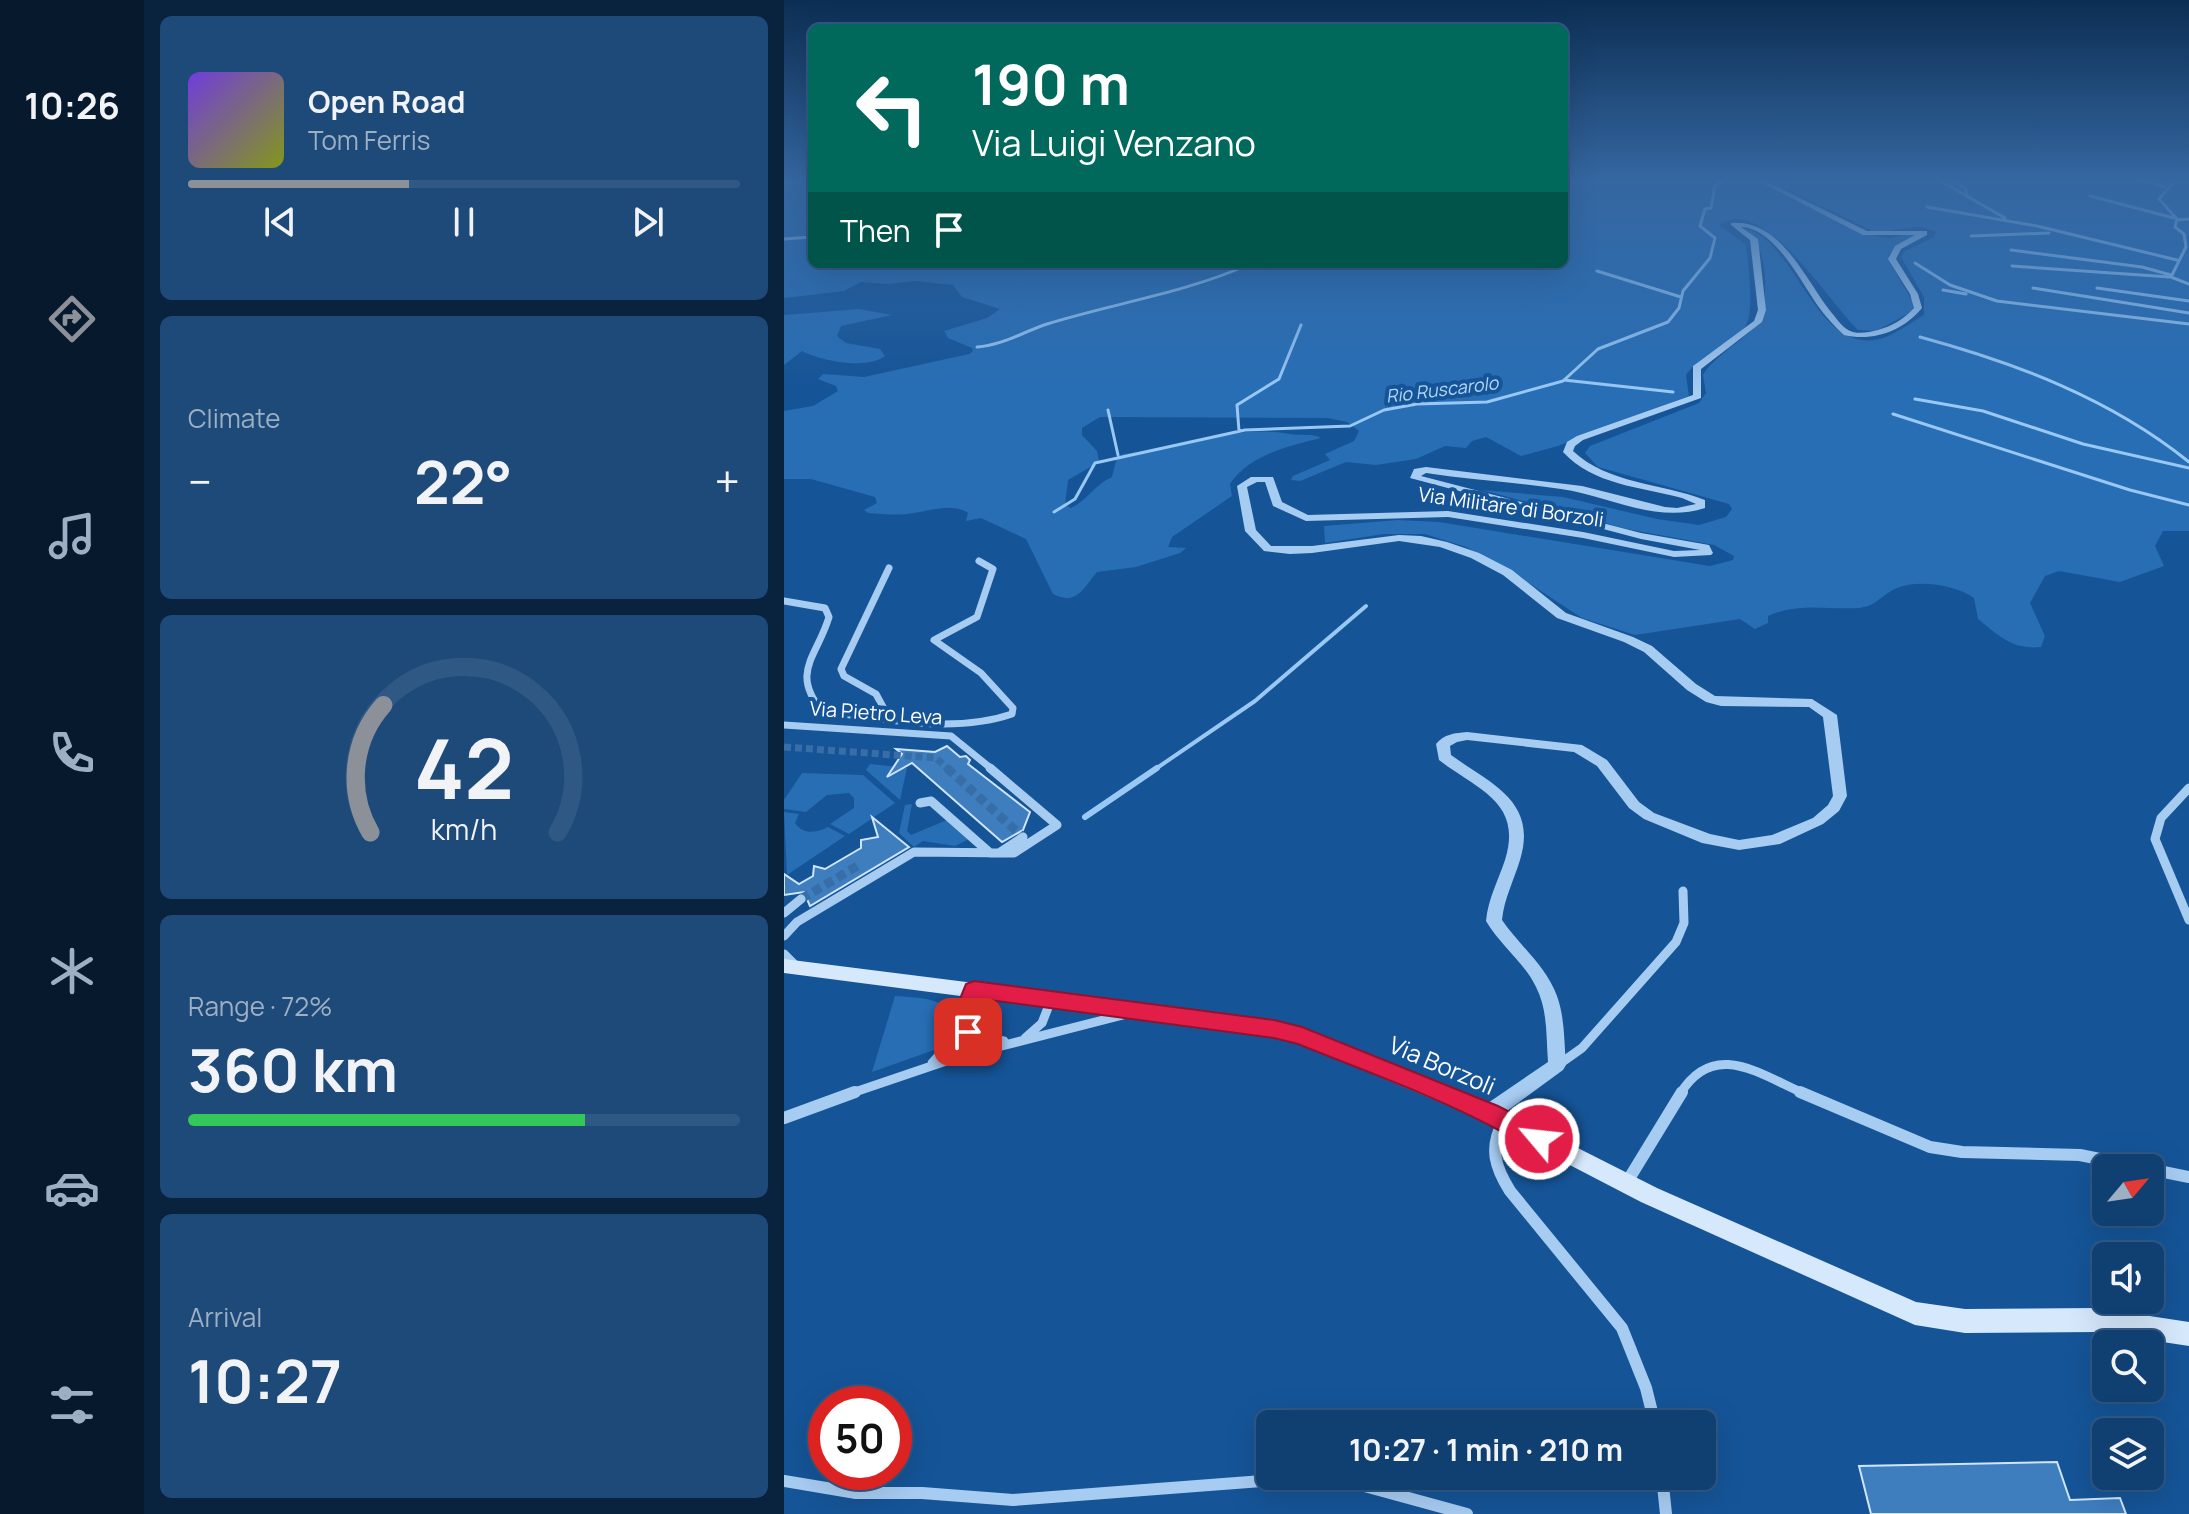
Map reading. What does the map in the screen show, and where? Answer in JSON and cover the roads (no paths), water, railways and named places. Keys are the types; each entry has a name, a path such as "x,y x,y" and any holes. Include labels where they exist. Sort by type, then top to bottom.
{"main road":[{"name":"Via Borzoli","path":"788,962 1302,1036 1496,1117 1626,1183 1915,1313 1965,1321 2097,1320 2189,1334"}],"street":[{"name":"Via Militare di Borzoli","path":"1557,1065 1549,996 1494,921 1498,898 1515,853 1516,816 1496,791 1444,757 1443,744 1467,736 1577,748 1602,763 1634,805 1649,816 1697,836 1739,845 1775,840 1818,821 1834,808 1840,796 1830,715 1812,703 1733,703 1707,698 1644,647 1569,619 1543,604 1523,583 1444,544 1420,538 1385,538 1302,551 1268,549 1251,531 1242,486 1255,479 1269,479 1277,504 1306,518 1448,514 1583,535 1674,554 1707,553 1705,547 1694,544 1653,539 1415,478 1418,471 1426,470 1498,477 1600,493 1655,509 1682,511 1701,506 1701,502 1693,498 1655,490 1577,463 1568,452 1571,444 1580,438 1698,396 1696,368 1758,322 1762,310 1755,250"},
{"name":"Via Militare di Borzoli","path":"1783,250 1847,333 1860,337 1877,334 1912,315 1918,308 1914,294 1892,259 1897,250"},
{"path":"784,601 825,608 829,617 802,681 807,696 822,711 889,718 1004,719 1012,714 1013,708 981,673 934,640 977,617 993,569 979,561"},
{"path":"889,568 841,669 844,676 876,694 889,718"},
{"name":"Via Pietro Leva","path":"784,725 926,733 959,741 1057,825 1014,853 914,852 797,922 784,936"},
{"path":"2189,788 2161,818 2155,839 2189,920"},
{"path":"920,803 931,801 994,854 1023,837"},
{"path":"1652,1410 1622,1328 1510,1191 1495,1167 1492,1145 1496,1117 1582,1048 1676,942 1684,923 1683,891"},
{"path":"784,913 801,899"},
{"path":"928,1066 946,1051 974,990"},
{"path":"784,1118 928,1066 1025,1038 1042,1023 1051,1000"},
{"path":"962,1021 968,1032 979,1038 997,1041 1101,1024 1135,1011"},
{"path":"1626,1183 1692,1075 1720,1062 1744,1067 1914,1143 1941,1152 1971,1155 2044,1153 2127,1161 2189,1177"},
{"path":"784,1481 856,1493 922,1493 1013,1500 1328,1476 1467,1514"},
{"path":"1663,1490 1666,1514"}],"waterway":[{"name":"Rio Ruscarolo","path":"1564,380 1598,349 1668,322 1679,308 1683,291 1710,258 1712,250"},
{"path":"2011,250 2142,267 2171,275"},
{"path":"2134,250 2177,260"},
{"path":"2185,250 2171,277 2189,284"},
{"path":"1915,263 1950,285 1997,301 2189,324"},
{"path":"2012,266 2170,277"},
{"path":"977,347 1004,341 1047,324 1200,283 1240,268"},
{"path":"1597,271 1681,297"},
{"path":"2033,288 2189,313"},
{"path":"2097,288 2189,301"},
{"path":"1943,290 1966,294"},
{"path":"1239,431 1237,405 1279,379 1301,325"},
{"path":"1920,337 2027,371 2061,386 2128,420 2189,462"},
{"name":"Rio Ruscarolo","path":"1054,512 1075,499 1095,463 1245,430 1350,426 1384,410 1417,404 1487,402 1564,380"},
{"path":"1564,380 1673,392"},
{"path":"1915,399 1983,411 2083,444 2189,468"},
{"path":"1108,410 1118,455"},
{"path":"1893,414 2130,490 2189,505"},
{"path":"1154,770 1255,701 1366,606"},
{"path":"1085,817 1157,768"}],"tunnel":[{"path":"784,747 936,758 949,770"},
{"path":"947,768 1023,837"},
{"path":"801,899 859,865"}]}
